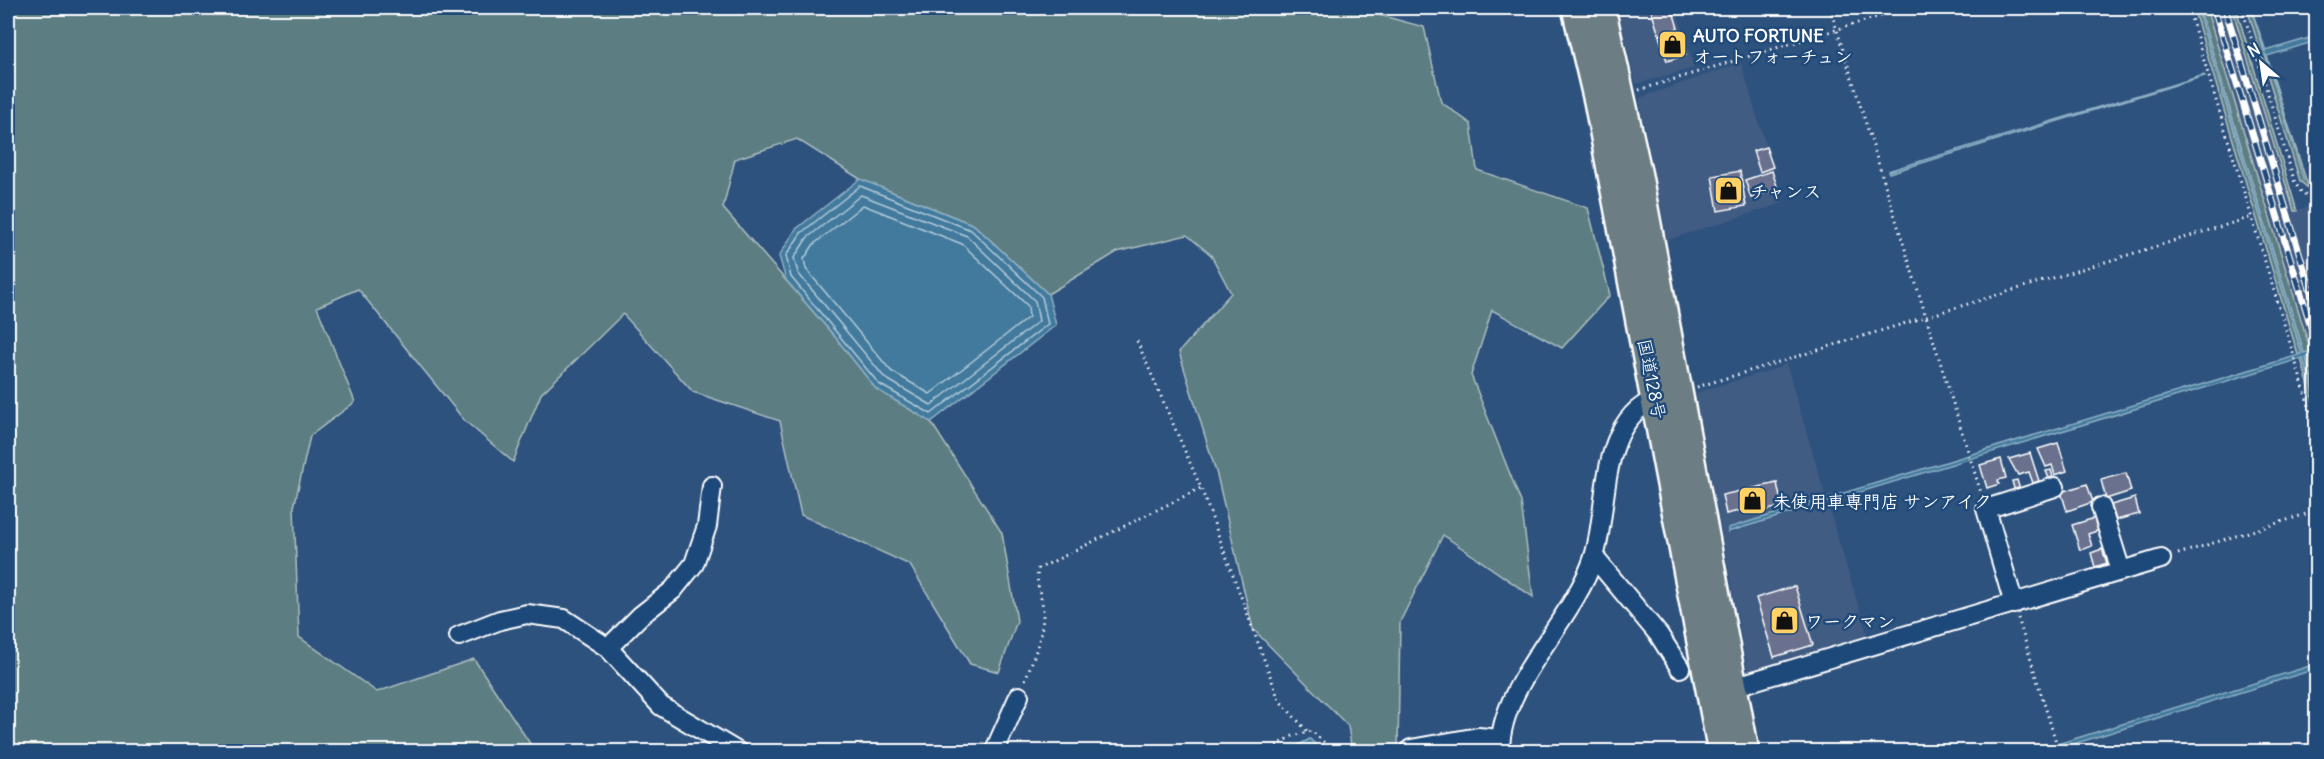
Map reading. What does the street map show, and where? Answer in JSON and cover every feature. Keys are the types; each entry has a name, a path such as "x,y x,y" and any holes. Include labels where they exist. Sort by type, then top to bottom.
{"highway":[{"name":"国道128号","path":"1576,8 1667,396"},
{"name":"国道128号","path":"1600,8 1621,95 1667,396 1721,690 1722,752"},
{"name":"国道128号","path":"1721,690 1745,752"}],"street":[{"path":"1411,749 1478,737 1500,745 1511,701 1568,610 1594,557 1613,451 1629,417 1635,411 1667,396"},
{"path":"608,648 640,616 672,590 694,564 708,526 712,486"},
{"path":"2014,604 1986,509 2055,487"},
{"path":"2101,507 2121,571"},
{"path":"1594,557 1659,635 1680,668"},
{"path":"1721,690 2161,559"},
{"path":"459,636 500,620 527,614 564,619 608,648 661,706 738,752"},
{"path":"994,752 1019,696"}],"path":[{"path":"1830,8 1986,509"},
{"path":"1621,95 1907,8"},
{"path":"2188,8 2316,429"},
{"path":"2241,8 2295,183 2316,203"},
{"path":"2310,199 2316,197"},
{"path":"1667,396 2252,217"},
{"path":"1137,341 1201,488 1279,700 1308,732"},
{"path":"1019,696 1039,644 1044,613 1036,581 1038,569 1201,488"},
{"path":"2161,559 2316,511"},
{"path":"2014,604 2059,752"},
{"path":"1266,752 1293,736 1312,731 1334,752"}],"shaded area":[{"path":"1617,8 1676,8 1694,68 1636,84"},
{"path":"2206,8 2232,8 2294,211 2308,207 2316,213 2316,370"},
{"path":"1741,63 1783,203 1667,240 1639,98"},
{"path":"1786,363 1826,498 1727,529 1730,533 1827,503 1870,643 1749,678 1695,393 1781,367"}],"green space":[{"path":"8,8 1369,8 1372,13 1424,27 1441,102 1471,124 1477,170 1588,208 1610,295 1562,348 1492,310 1471,375 1521,502 1533,597 1443,535 1400,622 1398,751 1352,751 1348,726 1253,629 1217,475 1179,352 1231,293 1211,255 1187,235 1117,252 1048,294 974,225 860,179 797,139 735,159 723,208 836,338 876,389 931,422 1002,533 1017,621 999,672 970,664 910,565 801,515 780,421 693,392 623,314 541,394 513,462 464,420 358,289 317,307 355,402 310,436 294,507 299,637 377,692 474,659 535,751 8,751"},
{"path":"2193,8 2197,8 2302,354 2298,355"},
{"path":"2199,8 2206,8 2311,352 2304,353"},
{"path":"2232,8 2236,8 2297,211 2294,211"},
{"path":"2247,8 2251,8 2309,189 2300,181"},
{"path":"2312,356 2316,370 2316,393 2306,358"},
{"path":"2304,358 2316,400 2316,411 2301,359"}],"water":[{"path":"2197,8 2199,8 2304,353 2316,350 2316,355 2306,358 2316,400 2303,358 1728,532 1728,528 2302,354"},
{"path":"2251,8 2266,51 2316,36 2316,41 2267,56 2304,181"},
{"path":"2204,75 1889,173 1888,171"},
{"path":"860,179 974,225 1048,294 1056,325 931,422 876,389 786,280 779,256 796,229"},
{"path":"2316,664 2316,669 2051,751 2035,751"},
{"path":"1310,739 1322,751 1287,751"}],"building":[{"path":"1672,8 1678,28 1659,35 1651,10"},
{"name":"AUTO FORTUNE オートフォーチュン","path":"1678,30 1686,55 1667,61 1659,36"},
{"path":"1766,147 1773,167 1760,172 1753,151"},
{"name":"チャンス","path":"1740,171 1746,206 1718,211 1712,176"},
{"path":"1772,171 1778,189 1751,198 1745,180"},
{"path":"2058,443 2067,471 2055,475 2052,465 2046,467 2038,449"},
{"path":"2030,453 2039,481 2033,483 2029,472 2018,475 2009,459"},
{"path":"2001,459 2006,478 1998,480 1999,484 1987,488 1980,465"},
{"path":"2051,470 2054,480 2050,481 2046,471"},
{"path":"2126,473 2131,491 2106,499 2101,480"},
{"path":"2017,480 2020,490 2015,492 2012,481"},
{"name":"未使用車専門店 サンアイク","path":"1777,483 1782,507 1762,511 1760,506 1726,514 1722,495"},
{"path":"2087,484 2093,502 2067,511 2061,492"},
{"path":"2135,498 2139,514 2116,520 2111,505"},
{"path":"2095,518 2100,530 2088,534 2092,546 2080,550 2072,525"},
{"path":"2102,549 2107,563 2095,567 2091,553"},
{"name":"ワークマン","path":"1795,586 1813,645 1774,657 1756,598"}],"railway":[{"path":"2214,8 2316,343"},
{"path":"2225,8 2316,308"}],"place":[{"name":"AUTO FORTUNE オートフォーチュン","path":"1672,45"},
{"name":"チャンス","path":"1729,191"},
{"name":"未使用車専門店 サンアイク","path":"1752,501"},
{"name":"ワークマン","path":"1784,621"}]}
